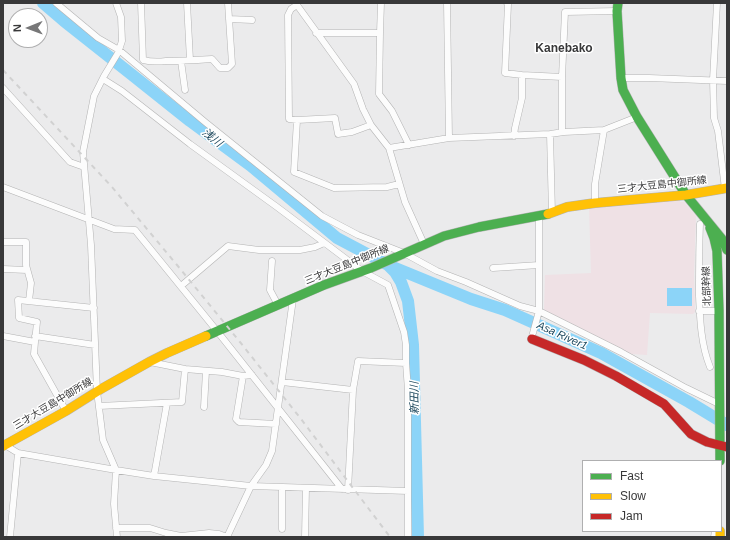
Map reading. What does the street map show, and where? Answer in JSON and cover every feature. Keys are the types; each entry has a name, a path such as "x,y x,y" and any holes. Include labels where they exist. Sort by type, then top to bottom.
{"main road":[{"path":"618,7 621,78 623,90 637,117 686,195 725,239 727,250"},
{"name":"三才大豆島中御所線","path":"4,446 149,362 324,285 371,268 444,236 552,212 567,207 686,195 726,189"},
{"name":"北部幹線","path":"701,213 710,228 716,245 720,311 719,406 722,444"},
{"path":"532,336 616,376 664,404 691,434 707,442 722,444 720,460"}],"street":[{"path":"56,3 322,216 401,255 466,282 621,352 719,406"},
{"path":"116,3 121,17 122,42 94,96 83,152 91,245 97,391 103,440 116,470 114,504 117,537"},
{"path":"141,3 143,60 149,62 212,59 220,68 228,68 232,64 228,3"},
{"path":"187,3 190,60"},
{"path":"381,3 379,94 392,111 409,145"},
{"path":"448,3 449,138"},
{"path":"507,3 505,73 562,77"},
{"path":"717,3 713,80 714,118 718,131 726,189"},
{"path":"371,125 352,132 338,134 335,118 289,119 288,15 296,4 354,84 363,109 371,125 389,148 405,202 424,244"},
{"path":"562,132 562,77 565,12 618,7"},
{"path":"229,19 252,20"},
{"path":"316,33 380,33"},
{"path":"181,61 185,90"},
{"path":"514,136 522,98 522,75"},
{"path":"103,77 190,144 362,271 388,285 404,332 406,345 408,390 408,537"},
{"path":"621,78 727,81"},
{"path":"3,88 70,162 84,167"},
{"path":"389,148 449,138 514,136 604,130 637,117"},
{"path":"297,120 294,172 334,188 387,188 399,184"},
{"path":"595,203 595,184 604,130"},
{"path":"550,134 552,212"},
{"path":"3,187 114,229 135,230 345,489"},
{"path":"532,336 538,314 539,215"},
{"path":"700,224 700,311 705,356 710,367"},
{"path":"3,242 26,242 26,265 31,283 29,301"},
{"path":"181,286 228,246 259,250 300,250 315,247 324,243"},
{"path":"272,261 270,290 278,305"},
{"path":"493,268 505,264 539,265"},
{"path":"3,270 27,270"},
{"path":"116,528 150,528 181,536 219,534 227,537 251,486 266,465 272,451 293,299"},
{"path":"66,411 34,354 37,322 19,318 18,300 94,308"},
{"path":"700,311 720,311"},
{"path":"3,336 95,345"},
{"path":"345,489 353,390 358,361 406,363"},
{"path":"149,362 185,369 222,372 243,376 252,375"},
{"path":"99,406 182,402 185,369"},
{"path":"204,407 206,371"},
{"path":"243,376 236,419 239,422 276,424"},
{"path":"282,382 353,390"},
{"path":"154,476 166,403"},
{"path":"4,446 18,453 154,476 251,486 408,491"},
{"path":"10,537 18,453"},
{"path":"282,487 282,529"},
{"path":"305,537 306,488"}],"shaded area":[{"path":"680,200 680,202 684,202 696,216 694,275 695,312 693,314 650,313 647,355 631,354 544,310 545,275 591,273 589,208 614,204"}],"water":[{"path":"667,288 692,288 692,306 667,306"}],"waterway":[{"name":"浅川","path":"43,3 190,121 251,166 337,238 388,265 471,299 505,310 601,353 727,425"},
{"name":"新田川","path":"389,266 401,282 408,301 413,345 418,537"}],"railway":[{"path":"3,70 112,187 177,265 301,419 390,537"}],"traffic: fast":[{"path":"618,3 617,11 623,90 637,117 686,195 722,239 727,250"},
{"path":"206,336 324,285 371,268 444,236 479,227 548,214"},
{"path":"710,228 717,251 720,460"}],"traffic: slow":[{"path":"548,214 567,207 686,195 727,188"},
{"path":"3,446 149,362 206,336"},
{"path":"720,532 720,537"}],"traffic: jam":[{"path":"532,339 584,360 616,376 664,404 691,434 707,442 727,447"}],"district":[{"name":"Kanebako","path":"564,49"}],"water label":[{"name":"Asa River1","path":"562,336"}]}
